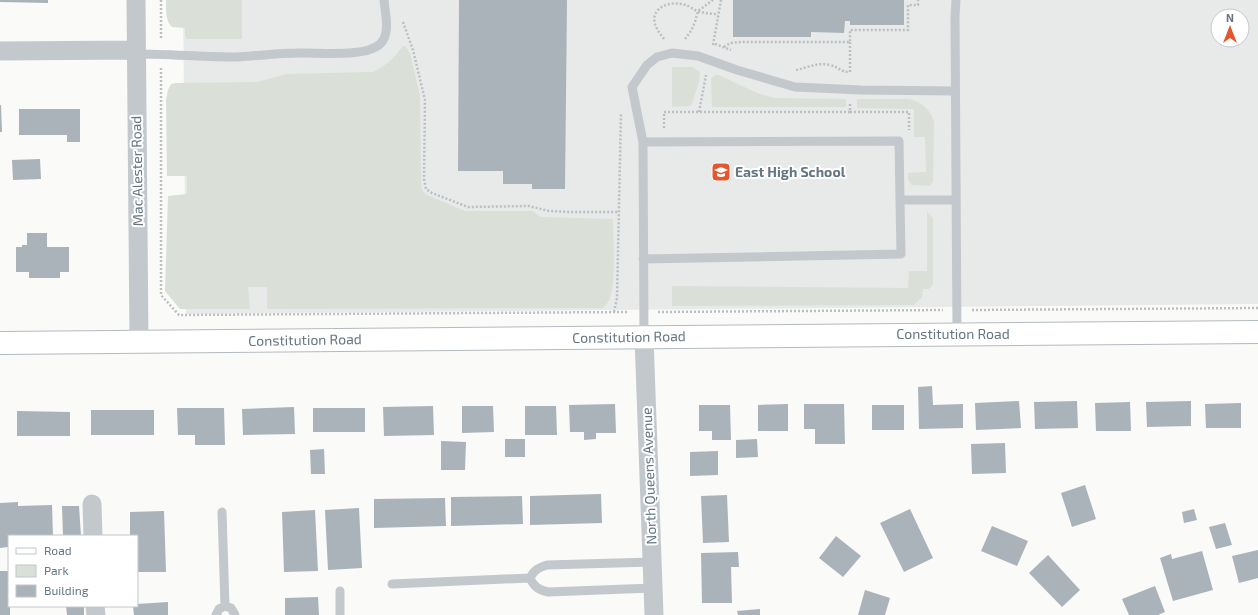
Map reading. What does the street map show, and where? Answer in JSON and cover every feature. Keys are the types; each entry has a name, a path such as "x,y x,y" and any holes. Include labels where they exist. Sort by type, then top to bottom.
{"street":[{"name":"Mac Alester Road","path":"136,0 139,342"},
{"path":"0,51 136,52"},
{"name":"Constitution Road","path":"0,343 1258,332"},
{"name":"North Queens Avenue","path":"644,337 654,615"},
{"path":"92,504 93,535"}],"lane":[{"path":"136,52 237,57 288,53 357,53 370,50 381,43 386,35 384,0"},
{"path":"956,0 955,91 957,334"},
{"path":"644,337 643,142 632,87 647,65 657,58 672,53 698,56 737,70 795,87 850,90 955,91"},
{"path":"643,142 900,141 901,254 643,259"},
{"path":"900,200 956,200"},
{"path":"222,512 225,606"},
{"path":"530,578 533,572 547,565 652,562"},
{"path":"392,584 530,578"},
{"path":"530,578 539,590 548,592 653,588"},
{"path":"340,591 340,615"},
{"path":"216,615 219,609 225,606 231,608 235,615"}],"path":[{"path":"161,0 161,295 179,315 1258,308"},
{"path":"685,39 693,26 698,11 713,0"},
{"path":"850,112 850,30 908,30 908,6 918,6 918,0"},
{"path":"664,39 657,30 654,21 655,14 662,6 672,3 686,5 698,11 719,14"},
{"path":"402,20 413,50 425,100 424,178 426,189 432,193 468,207 529,206 549,211 619,212"},
{"path":"659,40 669,38"},
{"path":"680,38 691,39"},
{"path":"709,42 735,52"},
{"path":"724,47 730,43 741,42 850,42"},
{"path":"791,70 797,70 816,64 830,65 844,72 850,72"},
{"path":"614,312 618,298 621,107"},
{"path":"664,130 664,112 909,112 909,134"}],"shaded area":[{"name":"East High School","path":"183,0 1258,0 1258,304 186,314"}],"green space":[{"path":"166,0 242,0 242,39 187,39 185,36 185,28 172,27 168,21 166,15"},
{"path":"403,46 405,46 410,53 420,96 422,190 427,195 465,211 532,211 541,217 613,219 613,286 611,296 606,305 603,308 267,309 267,287 248,287 250,309 180,309 165,291 168,196 187,194 187,176 167,176 166,100 171,84 257,82 287,74 373,72 390,61"},
{"path":"672,67 693,67 700,72 699,82 691,106 672,107"},
{"path":"715,75 719,75 757,93 775,98 846,99 846,107 712,107 711,79"},
{"path":"857,99 909,99 922,104 928,110 934,122 933,181 930,186 912,185 908,180 908,173 926,172 925,137 914,137 914,109 857,108"},
{"path":"927,212 933,218 933,284 929,289 923,289 922,297 914,305 672,306 672,286 908,288 909,271 927,271"}],"building":[{"path":"0,0 48,0 48,3 0,2"},
{"path":"459,0 567,0 565,189 532,189 532,184 503,184 503,171 458,171"},
{"path":"733,0 904,0 904,25 850,25 850,21 845,21 844,33 811,32 811,37 733,37"},
{"path":"1,105 2,132 0,132"},
{"path":"19,109 80,109 80,142 67,142 67,135 19,135"},
{"path":"40,159 41,179 13,180 12,160"},
{"path":"27,233 47,233 47,247 69,247 69,272 60,272 60,278 29,278 29,272 16,272 16,247 27,245"},
{"path":"932,386 933,405 963,404 963,428 919,429 918,387"},
{"path":"1019,401 1021,428 976,430 975,403"},
{"path":"1077,401 1078,428 1035,429 1034,402"},
{"path":"1191,401 1191,426 1147,427 1146,402"},
{"path":"1130,402 1131,431 1096,431 1095,403"},
{"path":"1241,403 1241,428 1206,428 1205,404"},
{"path":"615,404 616,433 596,433 596,439 584,440 584,432 570,432 569,405"},
{"path":"788,404 788,431 758,431 758,405"},
{"path":"804,404 844,404 845,444 815,444 815,429 804,429"},
{"path":"699,405 730,405 731,440 712,440 712,431 699,431"},
{"path":"872,405 904,405 904,430 872,430"},
{"path":"433,406 434,435 384,436 383,407"},
{"path":"462,406 493,406 494,432 462,433"},
{"path":"525,406 556,406 557,435 525,435"},
{"path":"294,407 295,434 243,435 242,409"},
{"path":"177,408 224,408 225,445 195,445 195,435 178,435"},
{"path":"313,408 365,408 365,432 313,432"},
{"path":"91,410 154,410 154,435 91,435"},
{"path":"17,411 70,412 70,436 17,436"},
{"path":"505,439 525,439 525,457 505,457"},
{"path":"757,439 758,457 736,458 736,440"},
{"path":"441,441 466,442 465,470 441,470"},
{"path":"1005,443 1006,473 972,474 971,444"},
{"path":"324,449 325,474 311,474 310,450"},
{"path":"718,451 718,475 690,476 690,452"},
{"path":"1085,485 1096,519 1072,527 1061,493"},
{"path":"601,494 602,523 530,525 530,496"},
{"path":"727,495 729,542 703,543 701,496"},
{"path":"522,496 523,524 451,526 451,497"},
{"path":"445,498 446,526 374,528 374,499"},
{"path":"18,502 18,506 52,505 53,535 8,535 8,547 0,548 0,503"},
{"path":"62,506 79,506 81,535 63,535"},
{"path":"359,508 362,568 328,570 325,510"},
{"path":"910,509 933,558 904,572 880,523"},
{"path":"1194,509 1197,520 1184,523 1182,512"},
{"path":"315,510 318,571 284,572 282,512"},
{"path":"164,511 166,572 138,572 138,535 130,535 130,512"},
{"path":"1225,523 1232,545 1216,549 1209,527"},
{"path":"992,526 1028,541 1017,566 981,551"},
{"path":"836,536 861,556 843,577 819,558"},
{"path":"1258,550 1258,578 1239,583 1232,556"},
{"path":"1202,551 1213,590 1173,601 1160,558 1171,554 1172,559"},
{"path":"738,552 739,567 731,567 732,603 702,603 701,553"},
{"path":"1048,555 1080,590 1062,607 1029,573"},
{"path":"0,571 8,571 8,607 10,607 10,615 0,615"},
{"path":"1155,586 1165,612 1158,615 1129,615 1122,599"},
{"path":"865,590 890,598 885,615 858,615"},
{"path":"318,597 319,615 285,615 285,598"},
{"path":"168,602 168,615 134,615 133,607 138,607 138,604"},
{"path":"66,607 84,607 84,615 67,615"},
{"path":"760,609 760,615 738,615 737,611"}],"place":[{"name":"East High School","path":"721,172"}]}
